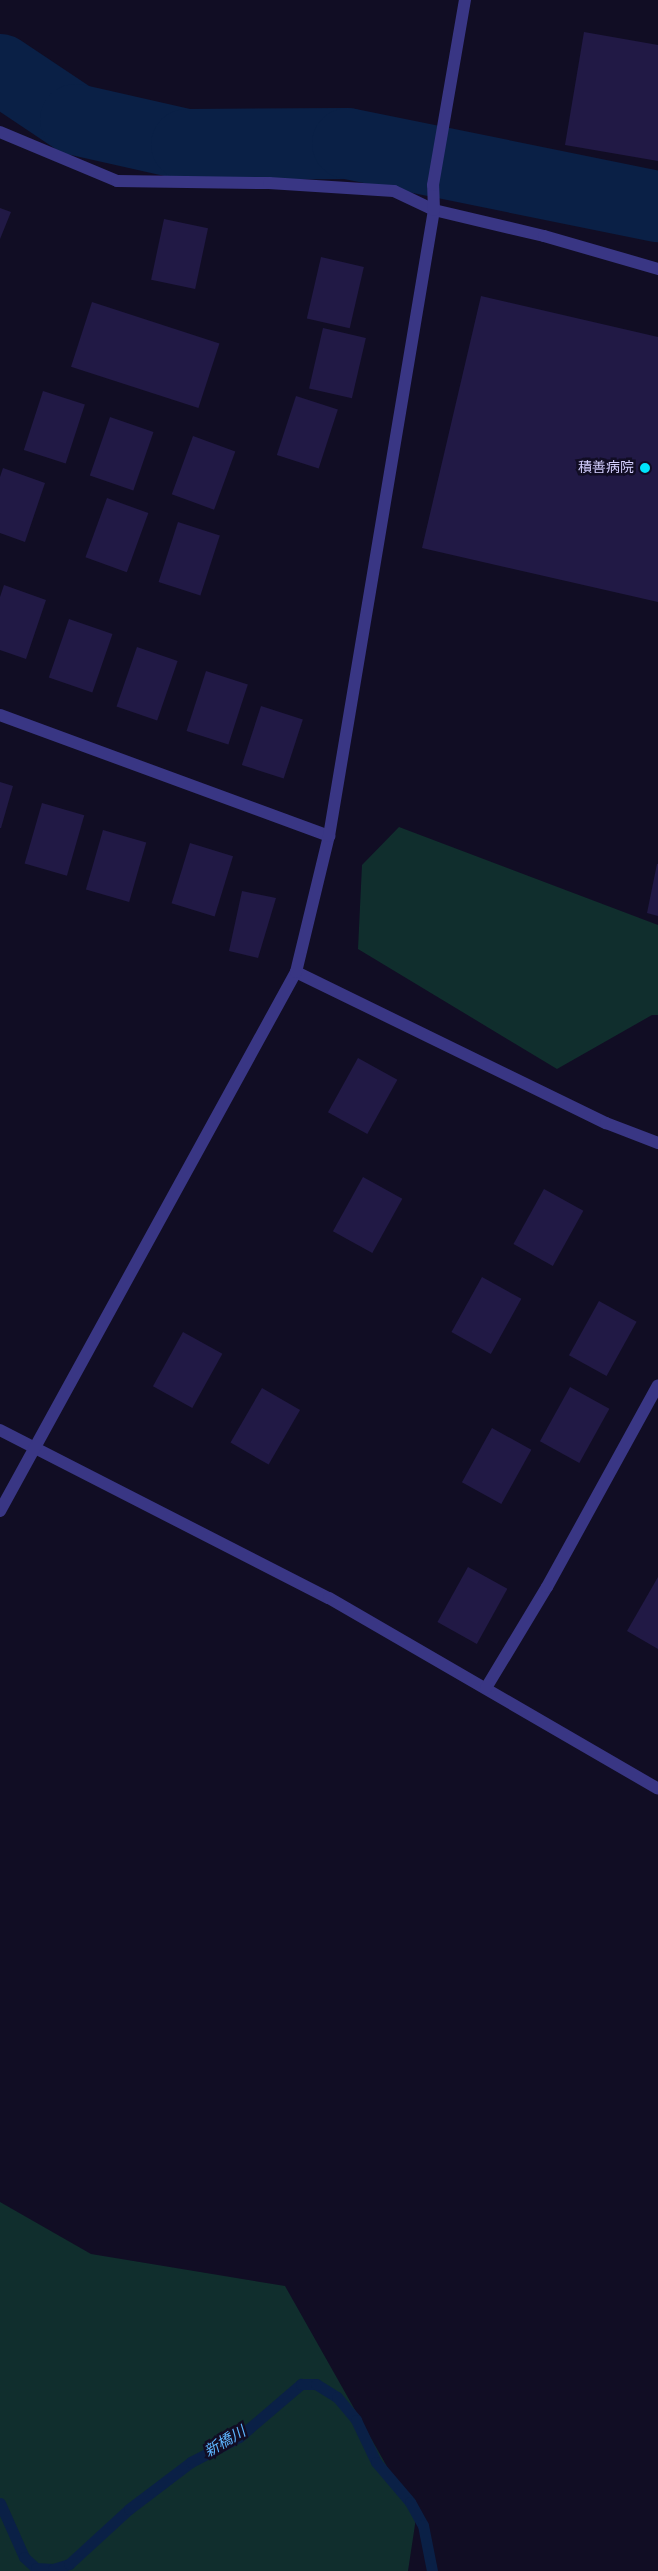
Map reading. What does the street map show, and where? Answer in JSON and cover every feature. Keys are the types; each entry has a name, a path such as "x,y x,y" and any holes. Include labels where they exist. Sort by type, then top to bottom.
{"street":[{"path":"0,1511 296,972 329,836 434,210 433,185 465,0"},
{"path":"0,132 117,181 269,183 394,191 434,210 544,236 658,269"},
{"path":"0,715 329,836"},
{"path":"296,972 606,1123 658,1144"},
{"path":"486,1688 547,1587 658,1385"},
{"path":"0,1430 329,1598 658,1789"}],"green space":[{"path":"399,827 658,925 658,1015 652,1015 557,1069 358,949 362,865"},
{"path":"0,2202 91,2254 285,2286 416,2518 408,2571 0,2571"}],"building":[{"path":"584,32 658,45 658,161 565,145"},
{"path":"0,208 11,212 0,239"},
{"path":"164,219 208,228 195,289 151,280"},
{"path":"321,257 364,267 350,328 307,318"},
{"path":"481,296 658,337 658,602 422,548"},
{"path":"92,302 219,343 198,408 71,367"},
{"path":"323,328 366,338 352,398 309,388"},
{"path":"43,391 85,405 66,464 24,450"},
{"path":"296,396 338,410 319,469 277,455"},
{"path":"110,417 153,432 133,491 90,476"},
{"path":"193,436 235,451 214,510 172,494"},
{"path":"3,468 45,483 25,542 0,533 0,477"},
{"path":"107,498 148,513 127,572 85,557"},
{"path":"178,522 220,536 200,596 159,582"},
{"path":"4,585 46,600 26,659 0,650 0,597"},
{"path":"69,619 112,634 92,693 49,678"},
{"path":"137,647 178,661 157,721 116,707"},
{"path":"206,671 248,685 228,745 187,731"},
{"path":"261,706 303,720 284,779 242,765"},
{"path":"0,782 13,786 1,828 0,828"},
{"path":"42,803 84,815 67,876 25,864"},
{"path":"103,830 146,842 129,902 86,890"},
{"path":"190,843 233,856 215,916 172,903"},
{"path":"658,864 658,916 647,913"},
{"path":"242,891 276,898 258,958 229,951"},
{"path":"358,1058 397,1080 367,1134 328,1112"},
{"path":"363,1177 402,1199 372,1253 333,1231"},
{"path":"544,1189 583,1211 553,1266 513,1244"},
{"path":"482,1277 521,1299 491,1354 451,1332"},
{"path":"599,1301 637,1322 607,1376 569,1355"},
{"path":"183,1332 222,1354 192,1408 153,1386"},
{"path":"570,1387 609,1409 579,1463 540,1441"},
{"path":"262,1388 300,1410 269,1465 230,1443"},
{"path":"492,1428 531,1450 501,1504 462,1482"},
{"path":"468,1567 507,1589 477,1644 437,1622"},
{"path":"658,1577 658,1649 627,1631"}],"waterway":[{"path":"0,69 75,119 186,144 347,143 658,206"},
{"name":"新橋川","path":"0,2503 24,2557 36,2568 53,2569 69,2564 129,2509 191,2462 239,2437 301,2384 316,2384 337,2397 356,2420 376,2462 410,2502 423,2525 432,2571"}],"place":[{"name":"積善病院","path":"645,468"}]}
